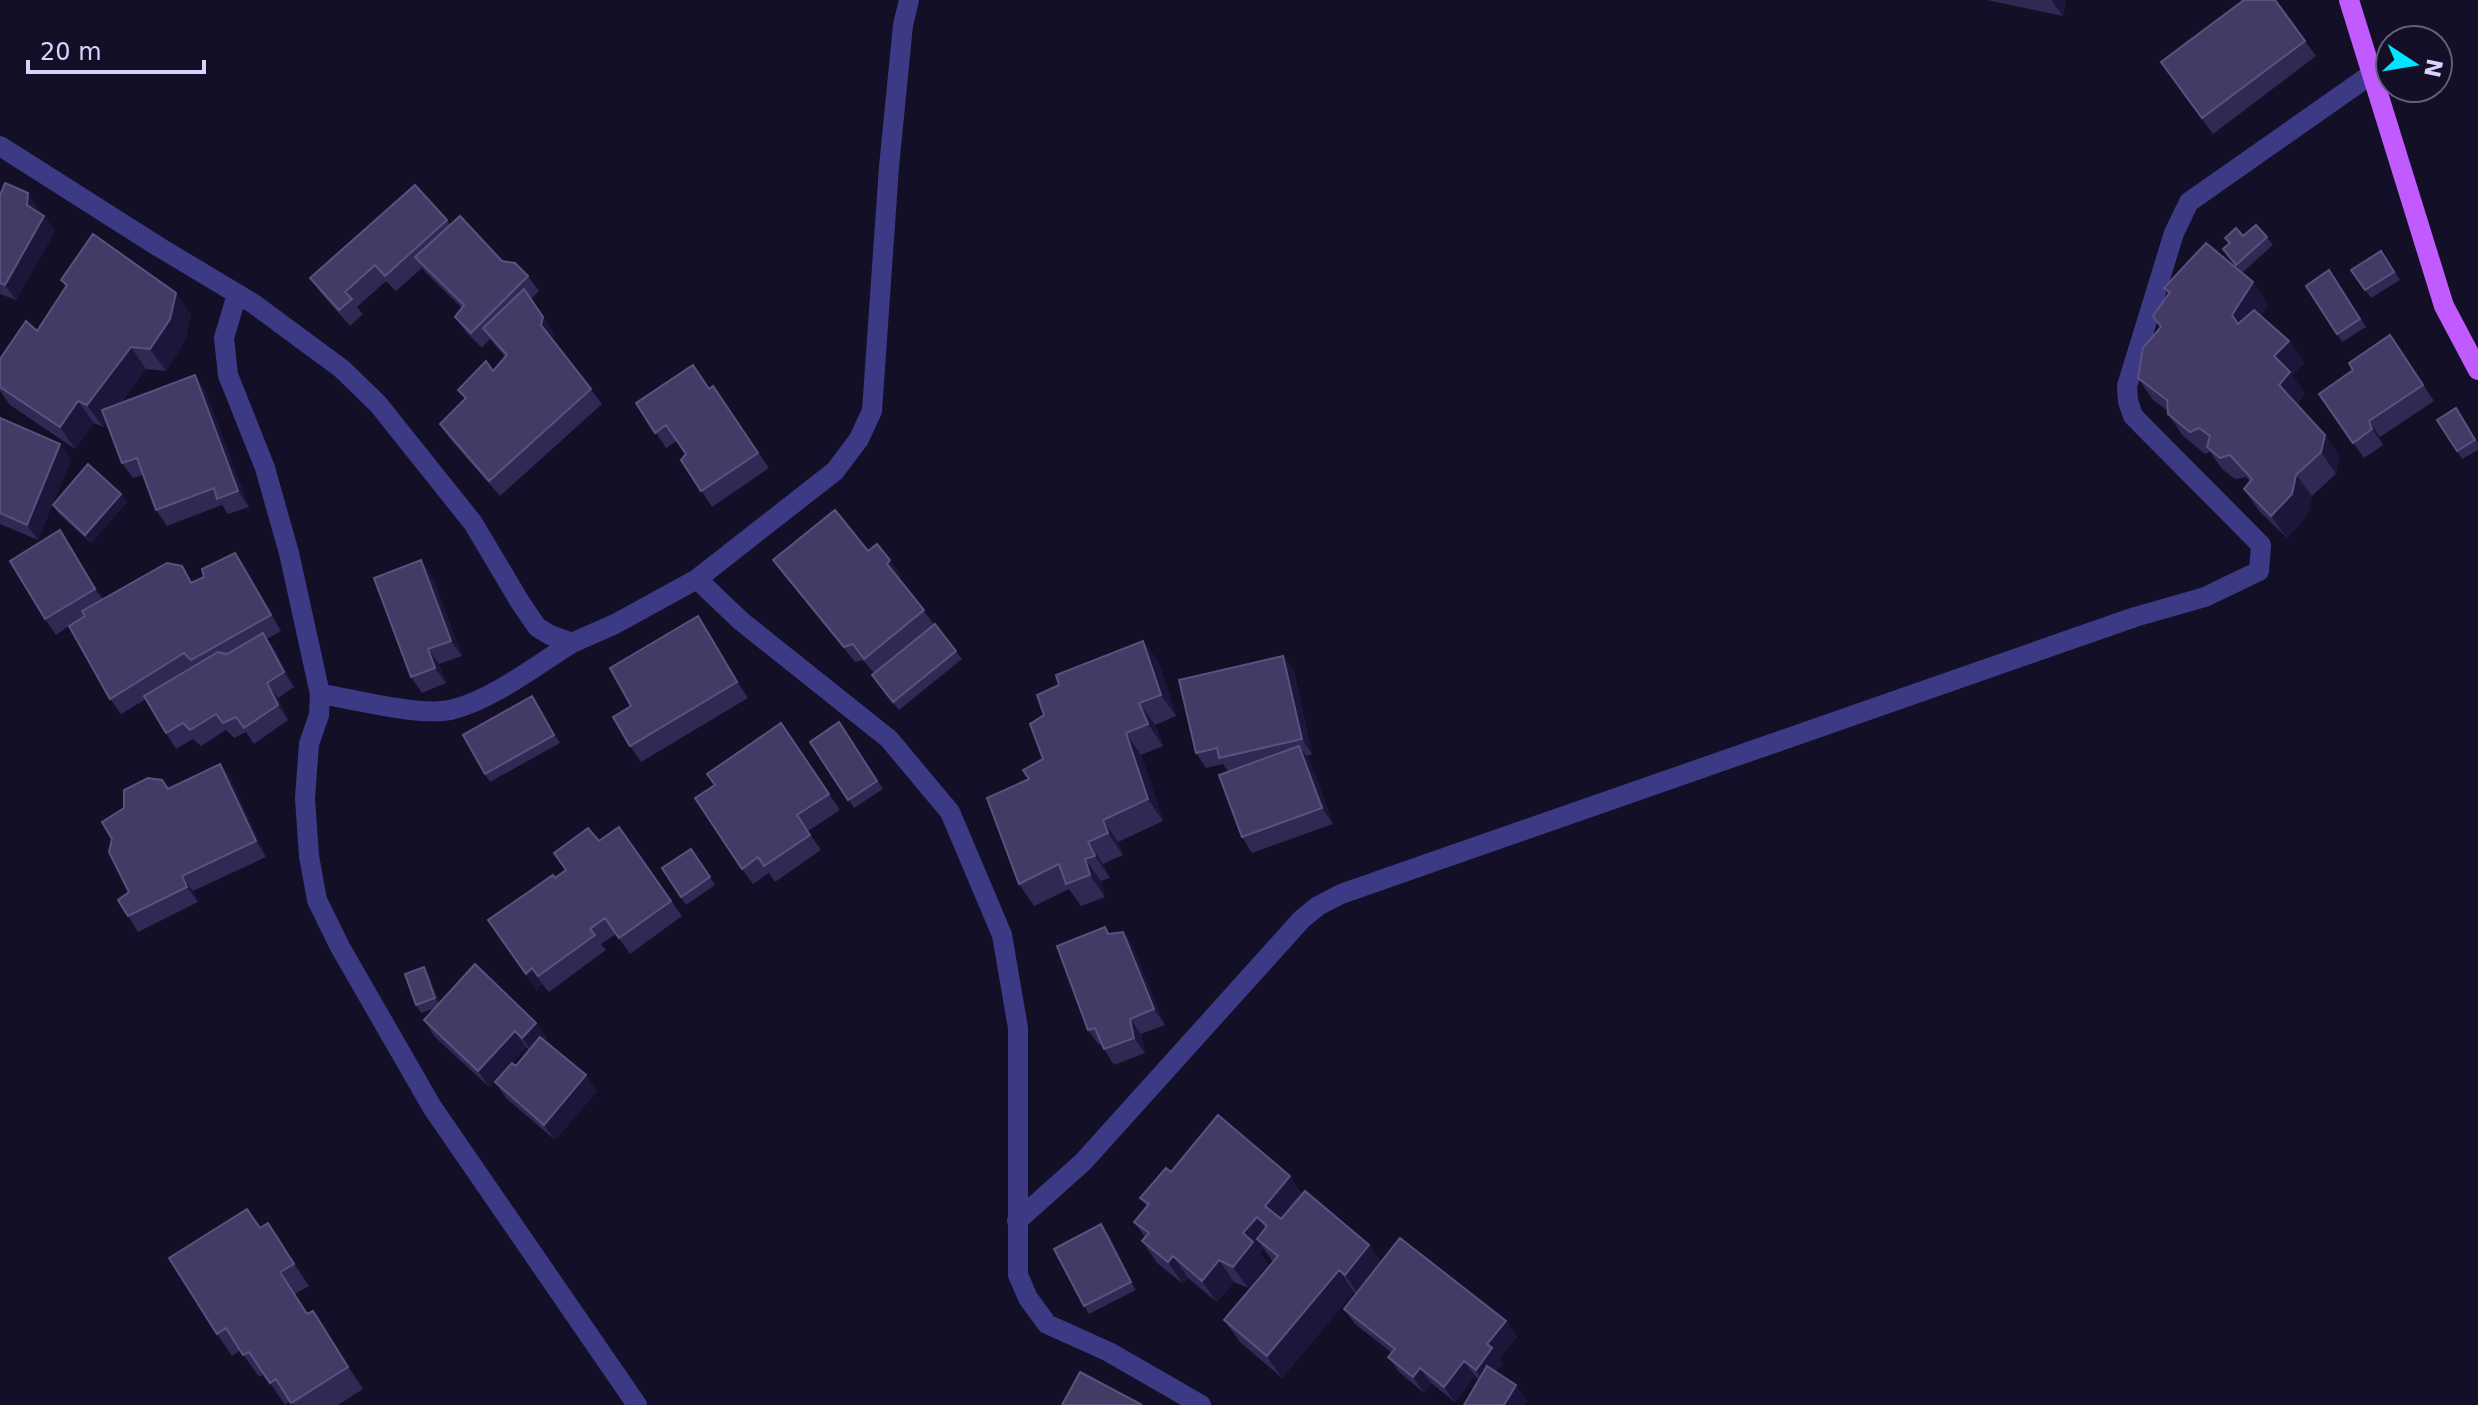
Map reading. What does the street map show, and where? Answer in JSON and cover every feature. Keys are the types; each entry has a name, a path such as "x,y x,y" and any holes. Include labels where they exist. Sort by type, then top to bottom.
{"main road":[{"path":"2349,0 2444,306 2478,370"}],"street":[{"path":"320,693 410,711 453,710 498,690 572,643 615,624 697,579 835,471 859,439 872,411 891,151 903,25 909,0"},
{"path":"1017,1221 1083,1162 1302,919 1318,906 1341,894 2135,617 2205,597 2259,571 2261,545 2133,416 2127,386 2174,233 2189,202 2373,73"},
{"path":"0,146 237,294 342,369 378,404 473,523 537,627 572,643"},
{"path":"237,294 224,338 228,375 265,468 289,553 320,693 319,715 309,744 305,798 309,856 317,900 340,947 432,1107 637,1405"},
{"path":"697,579 741,621 889,739 950,812 1002,935 1018,1028 1018,1275 1028,1298 1047,1324 1109,1352 1201,1405"}],"building":[{"path":"2244,0 2275,0 2305,41 2202,118 2161,62"},
{"path":"5,183 28,193 27,205 44,216 5,285 0,283 0,195"},
{"path":"415,185 447,220 385,276 375,265 345,292 352,299 339,310 310,278"},
{"path":"460,216 502,261 515,263 528,276 471,333 455,317 464,305 415,257"},
{"path":"2256,225 2267,237 2236,265 2223,249 2230,243 2225,238 2236,228 2243,236"},
{"path":"93,234 176,293 170,319 150,349 131,347 87,405 78,401 60,427 0,387 0,359 26,321 37,331 67,285 61,280"},
{"path":"2206,243 2253,282 2232,315 2238,324 2254,310 2289,341 2274,356 2290,372 2279,385 2325,435 2321,452 2296,475 2292,494 2271,516 2244,489 2252,479 2230,455 2220,458 2207,447 2210,436 2199,428 2190,432 2168,414 2167,400 2138,378 2143,348 2161,327 2153,316 2170,292 2164,288"},
{"path":"2381,251 2394,272 2365,290 2351,270"},
{"path":"2329,270 2360,319 2337,334 2306,286"},
{"path":"524,289 543,317 541,325 591,389 489,481 440,424 466,398 458,390 486,361 493,371 507,355 483,328"},
{"path":"2390,335 2423,385 2369,421 2372,429 2353,443 2319,394 2353,370 2349,363"},
{"path":"693,365 709,389 713,386 758,453 701,491 681,460 686,454 666,425 655,433 636,403"},
{"path":"195,375 238,491 217,499 214,488 156,510 137,458 122,463 102,410"},
{"path":"2456,408 2475,440 2457,451 2437,420"},
{"path":"0,418 60,444 27,525 0,513"},
{"path":"88,464 121,494 85,535 53,505"},
{"path":"835,510 868,551 877,544 890,560 887,564 924,610 864,659 853,644 844,647 773,560"},
{"path":"60,530 95,589 45,619 10,561"},
{"path":"235,553 271,615 191,660 184,653 110,699 69,626 85,616 82,611 167,563 182,566 191,583 204,577 202,569"},
{"path":"421,560 451,641 428,649 435,668 411,677 374,578"},
{"path":"698,616 737,682 630,746 613,717 631,706 610,668"},
{"path":"935,624 956,651 893,702 872,675"},
{"path":"263,633 284,672 267,683 278,705 244,728 236,717 223,723 216,714 190,730 183,723 166,733 144,696 218,652 227,654"},
{"path":"1143,641 1161,695 1139,703 1148,724 1126,733 1148,799 1103,820 1108,833 1088,842 1095,856 1085,859 1090,875 1066,884 1059,864 1019,884 987,798 1029,779 1023,770 1043,759 1030,724 1044,715 1037,695 1059,685 1056,675"},
{"path":"1283,656 1302,739 1219,758 1217,748 1196,753 1179,680"},
{"path":"532,696 554,735 485,774 463,735"},
{"path":"839,722 877,781 848,800 810,742"},
{"path":"781,723 829,794 797,815 810,835 764,866 758,857 742,869 695,798 715,785 707,774"},
{"path":"1299,746 1322,808 1242,837 1219,775"},
{"path":"220,764 256,841 182,876 187,887 128,916 118,900 129,892 109,852 112,839 102,822 124,808 124,790 148,778 162,780 168,789"},
{"path":"619,827 671,901 619,938 605,918 590,929 595,935 538,976 532,968 526,974 488,920 553,875 555,878 566,870 554,853 588,828 599,841"},
{"path":"691,849 710,877 681,897 662,868"},
{"path":"1105,927 1108,934 1123,932 1154,1009 1130,1019 1134,1038 1104,1049 1095,1028 1088,1030 1057,946"},
{"path":"475,964 536,1023 522,1038 515,1031 478,1071 424,1020"},
{"path":"424,967 435,998 416,1005 405,974"},
{"path":"540,1037 586,1075 544,1125 495,1082 512,1063 516,1066"},
{"path":"1218,1115 1290,1176 1265,1206 1281,1219 1305,1191 1369,1245 1345,1275 1339,1270 1267,1356 1224,1320 1278,1256 1257,1239 1267,1226 1257,1217 1243,1233 1253,1242 1233,1267 1219,1260 1202,1281 1173,1256 1168,1262 1142,1241 1149,1233 1134,1222 1149,1204 1140,1198 1166,1168 1171,1172"},
{"path":"247,1209 260,1228 268,1223 294,1264 280,1272 307,1314 313,1311 348,1367 291,1403 276,1379 270,1383 249,1352 243,1355 226,1328 217,1334 169,1258"},
{"path":"1101,1224 1131,1282 1084,1306 1054,1249"},
{"path":"1400,1238 1506,1321 1487,1344 1492,1348 1476,1370 1464,1361 1444,1387 1420,1368 1413,1377 1388,1357 1395,1349 1344,1309"},
{"path":"1487,1366 1516,1385 1504,1405 1464,1405"},
{"path":"1080,1372 1142,1405 1062,1405"}]}
